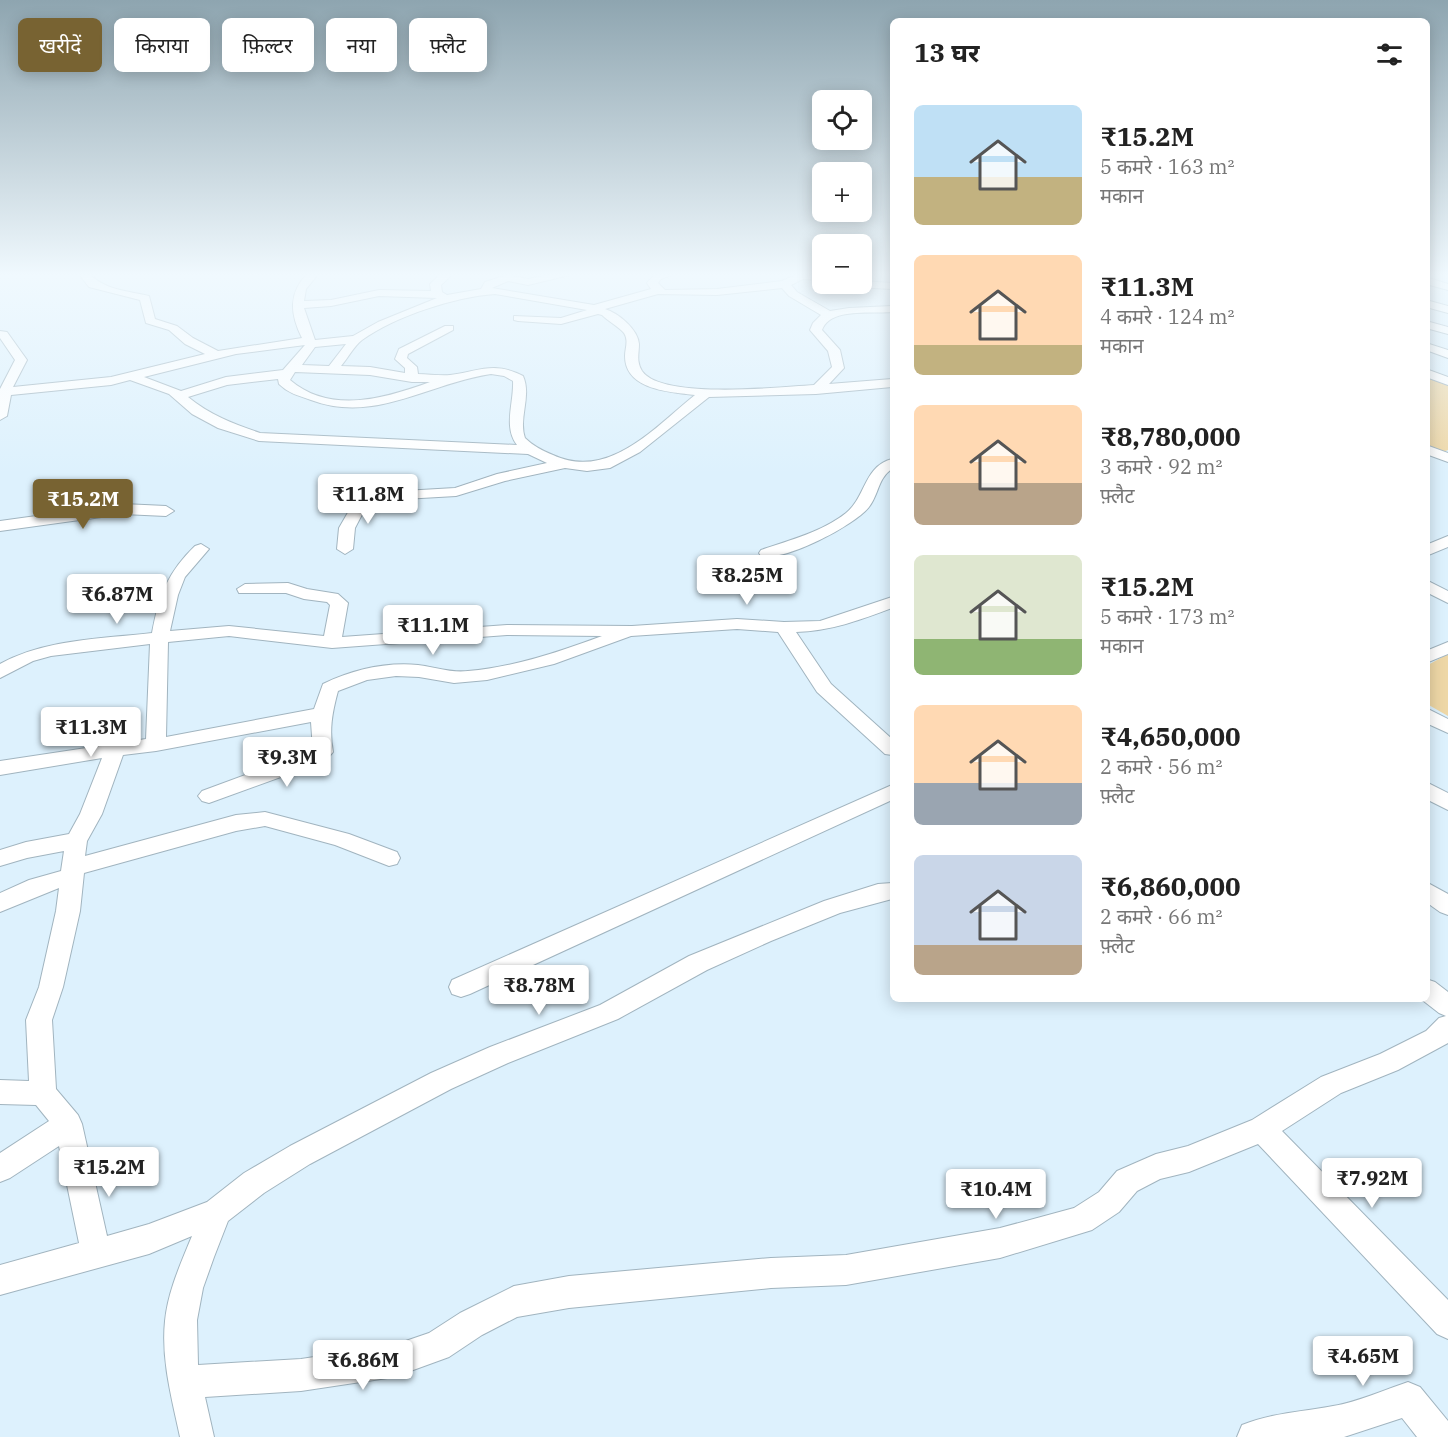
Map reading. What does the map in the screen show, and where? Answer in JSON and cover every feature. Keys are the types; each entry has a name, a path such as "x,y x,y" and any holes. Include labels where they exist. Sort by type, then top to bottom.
{"street":[{"path":"0,416 5,392 20,369 21,360 7,340"},
{"path":"188,340 215,354"},
{"path":"5,392 79,386 133,377 215,354 340,340"},
{"path":"332,370 355,340"},
{"path":"411,378 411,367 401,359 403,352 426,340"},
{"path":"632,340 631,357 635,370 645,381 668,388 706,393 816,390 890,383"},
{"path":"816,390 838,368 834,350 825,340"},
{"path":"310,342 307,353 283,381 292,388 331,404 383,402 454,378 496,369 513,374 519,379 520,397 516,426 518,437 530,450 565,464 587,466 611,463 628,453 706,393"},
{"path":"1430,347 1448,354"},
{"path":"180,395 226,381 290,371 370,371 411,378 454,378"},
{"path":"1430,374 1448,381"},
{"path":"133,377 148,380 180,395 196,411 208,418 239,432 259,437 530,450"},
{"path":"340,498 456,492 502,477 565,464"},
{"path":"767,553 810,538 852,516 864,504 871,482 877,473 890,464"},
{"path":"345,549 344,539 347,528 364,497"},
{"path":"0,526 123,509 166,511"},
{"path":"1430,548 1448,541"},
{"path":"156,745 157,670 167,605 177,575 201,549"},
{"path":"1430,587 1448,598"},
{"path":"245,589 288,588 304,594 332,598 339,603 339,609 332,644"},
{"path":"0,672 27,657 51,651 229,631 278,635 332,644 507,630 632,631 737,624 784,627 820,626 848,619 890,603"},
{"path":"784,627 824,688 890,747"},
{"path":"209,796 318,756 323,752 320,732 322,714 330,688 349,678 418,671 445,678 502,671 599,644 632,631"},
{"path":"1430,656 1448,647"},
{"path":"0,768 115,749 156,745 322,714"},
{"path":"1430,716 1448,727"},
{"path":"96,1253 72,1138 43,1093 39,1020 51,987 68,911 76,841 91,814 115,749"},
{"path":"1430,792 1448,803"},
{"path":"461,987 890,793"},
{"path":"0,903 71,873 236,823 265,819 341,839 389,858"},
{"path":"0,858 26,850 76,841"},
{"path":"0,1280 149,1239 217,1212 254,1184 300,1155 441,1081 499,1055 609,1012 698,963 763,934 832,907 890,891"},
{"path":"1430,893 1448,906"},
{"path":"185,1382 301,1375 394,1361 438,1346 471,1324 514,1302 569,1292 771,1273 846,1270 1000,1243 1081,1220 1109,1202 1127,1181 1156,1167 1189,1159 1262,1129 1331,1085 1389,1062 1435,1038 1442,1003"},
{"path":"0,1092 43,1093"},
{"path":"1262,1129 1448,1323"},
{"path":"0,1169 72,1138"},
{"path":"197,1437 185,1382 180,1335 186,1292 217,1212"},
{"path":"1254,1437 1279,1430 1338,1430 1408,1399 1439,1437"}],"shaded area":[{"path":"1430,376 1448,383 1448,450 1443,452 1430,446"},
{"path":"1448,654 1448,716 1430,706 1430,664"}]}
